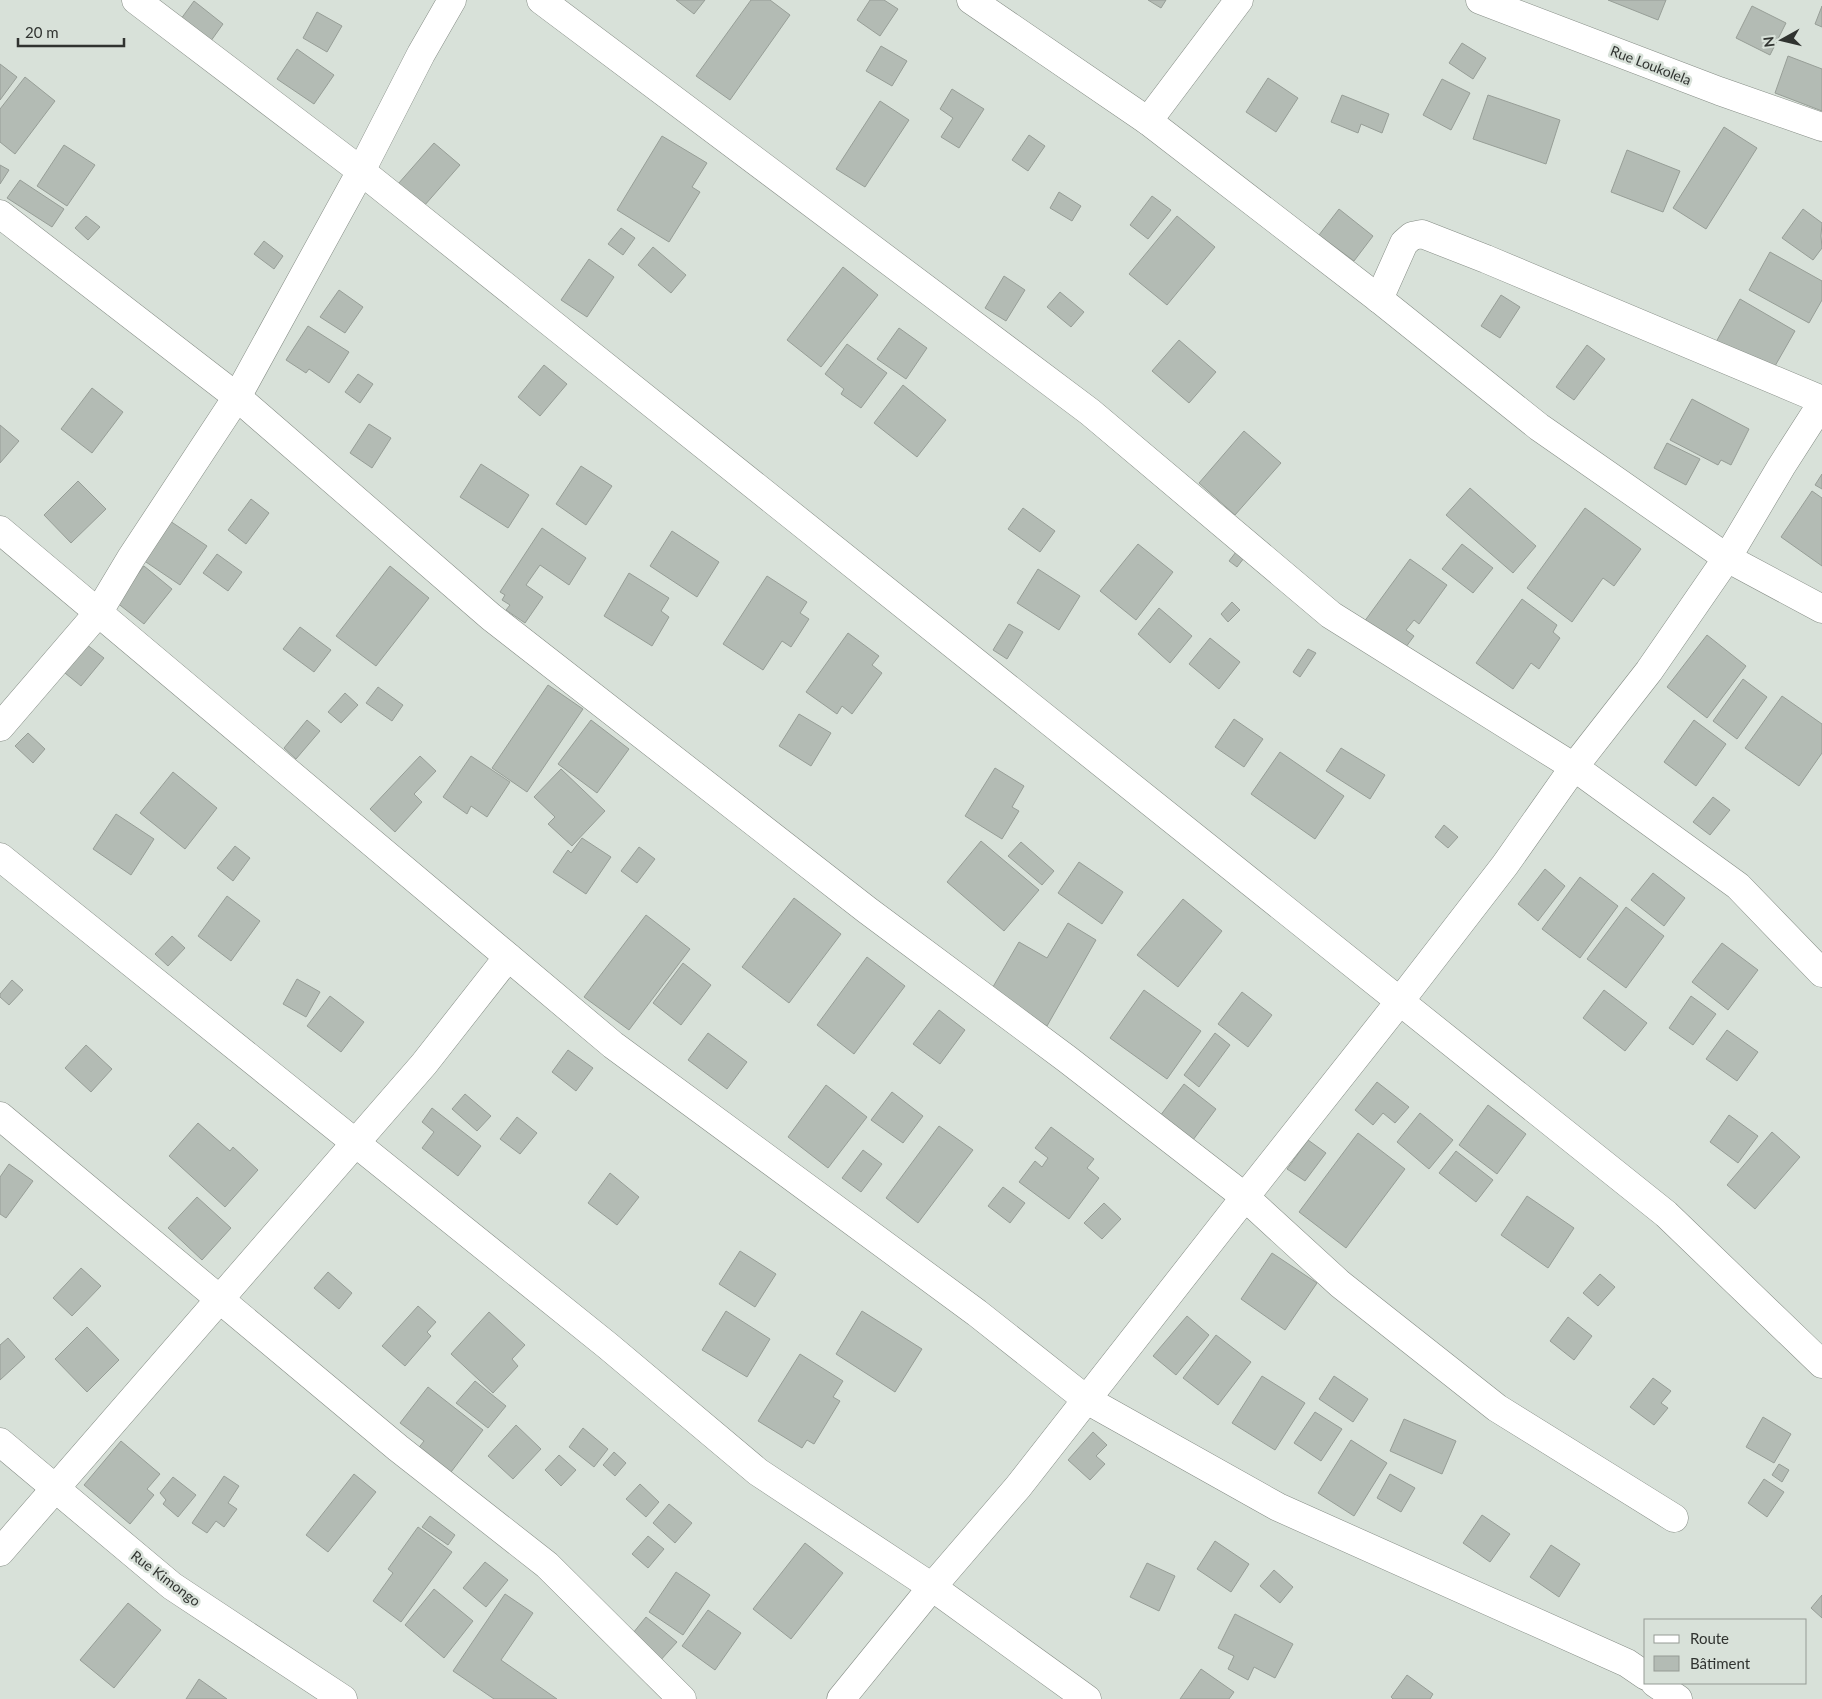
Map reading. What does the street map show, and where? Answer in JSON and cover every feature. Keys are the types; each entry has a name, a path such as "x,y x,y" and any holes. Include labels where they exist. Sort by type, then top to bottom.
{"street":[{"path":"136,0 361,171 1666,1214 1822,1364"},
{"path":"0,726 98,613 131,558 237,397 361,171 421,54 452,0"},
{"path":"541,0 1090,412 1331,615 1574,768 1738,886 1822,973"},
{"path":"971,0 1148,121 1378,298 1539,427 1727,558 1822,609"},
{"path":"1148,121 1239,0"},
{"name":"Rue Loukolela","path":"1480,0 1719,91 1822,127"},
{"path":"0,214 237,397 491,617 867,910 1067,1059 1245,1197 1340,1284 1497,1408 1674,1518"},
{"path":"841,1699 1087,1400 1505,865 1574,768 1649,671 1727,558 1822,402 1486,259 1422,234 1412,236 1404,243 1378,298"},
{"path":"0,530 613,1045 977,1313 1087,1400 1278,1508 1627,1663 1644,1675"},
{"path":"0,857 608,1346 758,1472 932,1587 1087,1699"},
{"path":"0,1552 424,1064 508,957"},
{"path":"0,1116 398,1448 547,1565 682,1699"},
{"name":"Rue Kimongo","path":"0,1442 172,1586 343,1699"},
{"path":"1656,1684 1678,1699"}],"building":[{"path":"676,0 705,0 694,14"},
{"path":"751,0 770,0 790,15 730,100 696,76"},
{"path":"870,0 884,0 898,9 880,36 857,20"},
{"path":"1148,0 1166,0 1161,8"},
{"path":"1608,0 1666,0 1658,20"},
{"path":"194,1 223,24 208,45 178,23"},
{"path":"1752,6 1786,23 1770,55 1736,38"},
{"path":"1822,6 1822,27 1815,24"},
{"path":"317,12 342,26 327,52 303,38"},
{"path":"1462,43 1486,58 1473,79 1449,63"},
{"path":"881,46 907,61 892,86 866,71"},
{"path":"297,49 334,75 314,104 277,79"},
{"path":"1788,56 1822,69 1822,111 1775,93"},
{"path":"0,64 17,77 0,100"},
{"path":"25,77 55,101 15,154 0,142 0,109"},
{"path":"1268,78 1298,98 1276,132 1246,112"},
{"path":"1442,79 1470,93 1451,130 1423,115"},
{"path":"952,89 984,109 959,148 941,137 953,118 940,109"},
{"path":"1342,95 1389,114 1382,133 1361,124 1358,133 1331,122"},
{"path":"1488,95 1560,120 1546,164 1473,139"},
{"path":"880,101 909,120 865,187 836,169"},
{"path":"1724,127 1757,148 1706,229 1673,208"},
{"path":"1029,135 1045,146 1028,171 1012,160"},
{"path":"662,136 707,163 692,187 700,192 669,242 617,210"},
{"path":"434,143 460,165 424,206 398,184"},
{"path":"64,145 95,165 67,206 37,186"},
{"path":"1627,150 1680,171 1663,212 1611,192"},
{"path":"0,165 9,170 0,184"},
{"path":"20,180 64,209 52,227 7,198"},
{"path":"1059,192 1081,206 1072,221 1050,208"},
{"path":"1152,196 1171,210 1148,239 1130,225"},
{"path":"1339,209 1373,236 1354,261 1319,235"},
{"path":"1803,209 1822,223 1822,248 1813,260 1782,238"},
{"path":"86,216 100,227 88,240 75,228"},
{"path":"1177,216 1215,247 1167,305 1129,274"},
{"path":"621,228 635,238 623,255 608,244"},
{"path":"264,241 283,256 274,269 254,254"},
{"path":"653,247 686,275 671,293 638,265"},
{"path":"1770,252 1822,281 1822,300 1809,323 1749,290"},
{"path":"589,259 614,277 587,317 561,300"},
{"path":"843,267 878,295 821,367 787,340"},
{"path":"1004,276 1025,290 1006,321 985,308"},
{"path":"339,290 363,307 345,333 320,317"},
{"path":"1060,292 1084,312 1071,327 1047,307"},
{"path":"1501,295 1520,307 1500,338 1481,326"},
{"path":"1740,299 1795,331 1771,373 1716,342"},
{"path":"308,326 349,352 329,383 309,369 306,373 286,360"},
{"path":"899,328 927,348 906,379 877,359"},
{"path":"1179,340 1216,372 1189,403 1152,371"},
{"path":"847,344 887,373 861,408 841,394 844,389 825,374"},
{"path":"1587,345 1605,359 1574,400 1556,387"},
{"path":"544,365 567,384 540,416 518,397"},
{"path":"358,374 373,384 360,403 345,392"},
{"path":"903,385 946,420 917,457 874,423"},
{"path":"92,388 123,412 92,453 61,429"},
{"path":"1692,399 1749,429 1731,465 1721,460 1718,465 1670,440"},
{"path":"369,424 391,438 372,468 350,453"},
{"path":"0,425 19,441 0,463"},
{"path":"1244,431 1281,463 1235,515 1199,483"},
{"path":"1667,443 1700,459 1686,485 1654,468"},
{"path":"481,464 529,495 508,528 460,497"},
{"path":"581,466 612,486 586,525 556,504"},
{"path":"1822,474 1822,489 1815,485"},
{"path":"78,481 106,509 71,543 44,515"},
{"path":"1470,488 1536,546 1513,573 1446,515"},
{"path":"1812,491 1822,498 1822,566 1781,537"},
{"path":"251,499 269,513 246,544 228,530"},
{"path":"1023,508 1055,531 1040,552 1008,529"},
{"path":"1585,508 1641,549 1614,586 1603,578 1572,622 1527,588"},
{"path":"170,521 207,546 180,585 143,560"},
{"path":"542,528 586,558 569,585 540,565 526,585 543,597 525,623 506,610 510,605 502,600 505,595 500,592"},
{"path":"672,531 719,562 697,597 650,566"},
{"path":"1138,544 1173,572 1136,620 1100,591"},
{"path":"1462,544 1493,568 1473,593 1442,569"},
{"path":"1236,552 1244,558 1237,567 1229,561"},
{"path":"217,554 242,572 228,591 203,573"},
{"path":"1410,559 1447,585 1419,624 1414,620 1406,630 1414,636 1403,651 1364,622"},
{"path":"144,566 172,589 144,624 116,602"},
{"path":"390,566 429,598 376,666 336,636"},
{"path":"1038,569 1080,596 1059,630 1017,603"},
{"path":"629,573 669,598 661,611 669,617 652,646 604,616"},
{"path":"767,576 807,602 800,613 809,619 791,647 782,641 763,670 723,644"},
{"path":"1522,599 1557,625 1553,632 1560,638 1539,669 1531,663 1513,689 1476,663"},
{"path":"1232,602 1240,610 1228,622 1221,614"},
{"path":"1159,608 1192,636 1170,663 1138,634"},
{"path":"1009,624 1023,632 1007,659 993,650"},
{"path":"300,627 331,650 314,672 283,649"},
{"path":"848,633 879,656 872,665 882,673 852,714 842,706 837,714 806,692"},
{"path":"1707,635 1746,666 1707,718 1667,687"},
{"path":"1210,638 1240,662 1219,689 1189,664"},
{"path":"82,641 104,658 81,686 60,669"},
{"path":"1308,649 1316,653 1300,677 1293,672"},
{"path":"1743,679 1767,697 1737,739 1713,721"},
{"path":"548,685 583,709 527,792 492,768"},
{"path":"378,687 403,705 392,721 366,703"},
{"path":"345,693 358,705 341,723 328,712"},
{"path":"1782,696 1822,724 1822,753 1799,786 1745,748"},
{"path":"799,714 831,733 811,766 779,746"},
{"path":"1234,719 1263,739 1244,767 1215,747"},
{"path":"307,720 320,731 296,759 284,748"},
{"path":"591,720 629,749 597,793 558,764"},
{"path":"1694,720 1726,744 1696,786 1664,762"},
{"path":"28,733 45,749 33,763 15,746"},
{"path":"1341,748 1385,775 1370,799 1326,771"},
{"path":"1280,752 1344,796 1315,839 1251,794"},
{"path":"420,756 436,771 414,794 422,802 395,832 370,809"},
{"path":"471,756 510,782 487,817 471,806 467,814 443,797"},
{"path":"995,768 1024,786 1012,807 1019,811 1002,839 965,816"},
{"path":"561,769 605,811 572,846 548,824 555,817 534,797"},
{"path":"173,772 217,808 185,849 140,813"},
{"path":"1713,797 1730,810 1710,835 1693,822"},
{"path":"116,814 154,839 131,875 93,849"},
{"path":"1444,825 1458,837 1448,848 1435,837"},
{"path":"582,838 611,857 586,894 553,872 568,850 571,853"},
{"path":"981,841 1039,890 1004,931 947,882"},
{"path":"1021,842 1054,871 1042,885 1008,856"},
{"path":"235,846 250,858 233,881 217,868"},
{"path":"639,847 655,859 637,883 621,871"},
{"path":"1079,862 1123,892 1102,924 1058,893"},
{"path":"1545,869 1565,886 1538,921 1518,904"},
{"path":"1653,873 1685,898 1664,926 1631,900"},
{"path":"1580,877 1618,906 1580,958 1542,929"},
{"path":"227,896 260,921 231,961 198,936"},
{"path":"794,898 841,934 789,1003 742,967"},
{"path":"1183,899 1222,931 1178,987 1137,955"},
{"path":"1626,907 1664,936 1626,988 1587,959"},
{"path":"646,915 690,949 629,1030 584,997"},
{"path":"1068,923 1096,940 1047,1026 990,992 1019,942 1047,958"},
{"path":"172,936 185,948 168,966 155,954"},
{"path":"1722,943 1758,970 1728,1010 1692,982"},
{"path":"867,957 905,986 854,1054 817,1025"},
{"path":"683,963 711,985 681,1025 653,1003"},
{"path":"297,979 320,992 306,1017 283,1004"},
{"path":"12,980 23,990 9,1005 0,997 0,994"},
{"path":"1144,990 1201,1031 1167,1079 1110,1038"},
{"path":"1604,990 1647,1023 1625,1051 1583,1018"},
{"path":"1242,992 1272,1015 1248,1047 1218,1024"},
{"path":"330,996 364,1022 341,1052 307,1026"},
{"path":"1691,996 1716,1014 1693,1045 1669,1028"},
{"path":"939,1010 965,1030 940,1064 913,1044"},
{"path":"1727,1030 1758,1052 1737,1081 1706,1059"},
{"path":"708,1033 747,1062 727,1089 688,1060"},
{"path":"1215,1033 1230,1045 1199,1087 1184,1075"},
{"path":"86,1045 112,1069 91,1092 65,1068"},
{"path":"568,1050 593,1068 576,1091 552,1072"},
{"path":"1377,1082 1409,1107 1395,1123 1383,1113 1373,1125 1355,1110"},
{"path":"1184,1084 1216,1109 1190,1144 1157,1120"},
{"path":"826,1085 867,1117 828,1168 788,1137"},
{"path":"892,1092 923,1116 903,1143 871,1120"},
{"path":"465,1094 491,1116 477,1131 452,1109"},
{"path":"1488,1105 1526,1134 1497,1174 1459,1145"},
{"path":"432,1108 481,1146 458,1176 422,1148 434,1132 422,1122"},
{"path":"1420,1113 1453,1140 1429,1169 1397,1142"},
{"path":"1729,1115 1758,1136 1738,1163 1710,1142"},
{"path":"517,1117 537,1133 520,1154 500,1139"},
{"path":"198,1123 230,1151 233,1147 258,1170 225,1207 169,1156"},
{"path":"939,1126 973,1150 918,1223 886,1198"},
{"path":"1051,1127 1094,1159 1087,1168 1099,1178 1069,1219 1019,1182 1035,1161 1042,1167 1048,1158 1035,1148"},
{"path":"1772,1132 1800,1157 1755,1209 1727,1185"},
{"path":"1358,1133 1405,1169 1346,1248 1299,1212"},
{"path":"1308,1140 1326,1153 1305,1181 1287,1169"},
{"path":"863,1150 882,1164 861,1192 842,1178"},
{"path":"1456,1151 1493,1180 1476,1202 1439,1173"},
{"path":"9,1164 33,1181 6,1218 0,1214 0,1177"},
{"path":"610,1173 639,1197 617,1225 588,1203"},
{"path":"1003,1187 1025,1203 1010,1223 988,1206"},
{"path":"1527,1196 1574,1228 1548,1268 1501,1235"},
{"path":"197,1197 231,1228 202,1260 168,1228"},
{"path":"1104,1203 1121,1219 1102,1239 1084,1223"},
{"path":"740,1251 776,1274 755,1307 719,1284"},
{"path":"1272,1253 1317,1283 1285,1330 1241,1299"},
{"path":"81,1268 101,1286 72,1316 53,1298"},
{"path":"328,1272 352,1293 339,1309 314,1288"},
{"path":"1600,1274 1615,1287 1598,1306 1583,1293"},
{"path":"418,1306 436,1322 427,1332 431,1336 405,1366 382,1346"},
{"path":"726,1311 770,1339 747,1377 702,1350"},
{"path":"862,1311 922,1349 895,1392 836,1354"},
{"path":"489,1312 525,1345 512,1359 518,1366 493,1393 451,1354"},
{"path":"1187,1316 1209,1335 1176,1375 1153,1356"},
{"path":"1568,1317 1592,1336 1574,1360 1550,1341"},
{"path":"87,1327 119,1360 87,1392 55,1359"},
{"path":"1216,1335 1251,1362 1218,1405 1183,1378"},
{"path":"8,1338 25,1357 0,1380 0,1345"},
{"path":"800,1354 843,1381 833,1397 840,1401 814,1444 807,1440 802,1448 758,1421"},
{"path":"1262,1376 1305,1403 1275,1450 1232,1423"},
{"path":"1334,1376 1368,1399 1353,1422 1319,1399"},
{"path":"1653,1378 1671,1391 1661,1403 1668,1408 1654,1425 1630,1407"},
{"path":"475,1381 506,1406 488,1428 456,1403"},
{"path":"428,1387 483,1430 448,1476 417,1450 424,1441 400,1423"},
{"path":"1315,1412 1342,1429 1321,1461 1294,1443"},
{"path":"1763,1417 1791,1434 1774,1463 1746,1447"},
{"path":"1404,1419 1456,1441 1442,1474 1390,1451"},
{"path":"516,1425 541,1449 513,1479 488,1456"},
{"path":"583,1428 608,1449 594,1467 569,1447"},
{"path":"1093,1432 1107,1445 1096,1456 1105,1464 1090,1480 1068,1460"},
{"path":"1351,1440 1387,1463 1354,1516 1318,1493"},
{"path":"121,1441 160,1474 147,1489 154,1495 130,1524 84,1485"},
{"path":"614,1452 626,1463 615,1476 603,1465"},
{"path":"559,1455 576,1470 561,1486 545,1470"},
{"path":"1779,1464 1789,1470 1782,1482 1772,1475"},
{"path":"354,1474 376,1492 328,1552 306,1535"},
{"path":"1390,1474 1415,1488 1401,1512 1377,1498"},
{"path":"224,1476 239,1486 228,1503 237,1509 224,1527 216,1521 207,1533 192,1523"},
{"path":"173,1477 196,1495 178,1517 163,1504 166,1500 160,1493"},
{"path":"1764,1479 1784,1492 1767,1517 1748,1503"},
{"path":"640,1484 659,1502 646,1517 626,1499"},
{"path":"669,1504 692,1523 675,1543 653,1523"},
{"path":"1482,1515 1510,1534 1490,1562 1463,1543"},
{"path":"430,1516 455,1535 448,1545 422,1527"},
{"path":"418,1527 452,1552 401,1622 373,1601 393,1573 388,1569"},
{"path":"648,1536 664,1549 648,1568 632,1554"},
{"path":"1215,1541 1249,1564 1231,1592 1197,1569"},
{"path":"805,1543 843,1573 791,1639 753,1609"},
{"path":"1551,1545 1580,1564 1559,1597 1530,1577"},
{"path":"485,1562 508,1580 486,1607 463,1588"},
{"path":"1147,1563 1175,1576 1159,1611 1130,1597"},
{"path":"1274,1570 1293,1587 1280,1603 1260,1586"},
{"path":"676,1572 710,1595 683,1635 649,1612"},
{"path":"434,1589 473,1621 444,1658 405,1625"},
{"path":"505,1594 533,1613 501,1660 557,1699 494,1699 453,1671"},
{"path":"1822,1595 1822,1618 1811,1608"},
{"path":"128,1603 161,1630 114,1688 80,1660"},
{"path":"708,1610 741,1633 715,1670 682,1646"},
{"path":"1235,1614 1293,1644 1275,1678 1254,1667 1248,1680 1228,1669 1234,1656 1218,1648"},
{"path":"646,1617 677,1642 659,1662 629,1638"},
{"path":"1201,1669 1234,1692 1229,1699 1180,1699"},
{"path":"1407,1675 1433,1694 1430,1699 1393,1699 1391,1697"},
{"path":"199,1679 227,1699 186,1699"}]}
